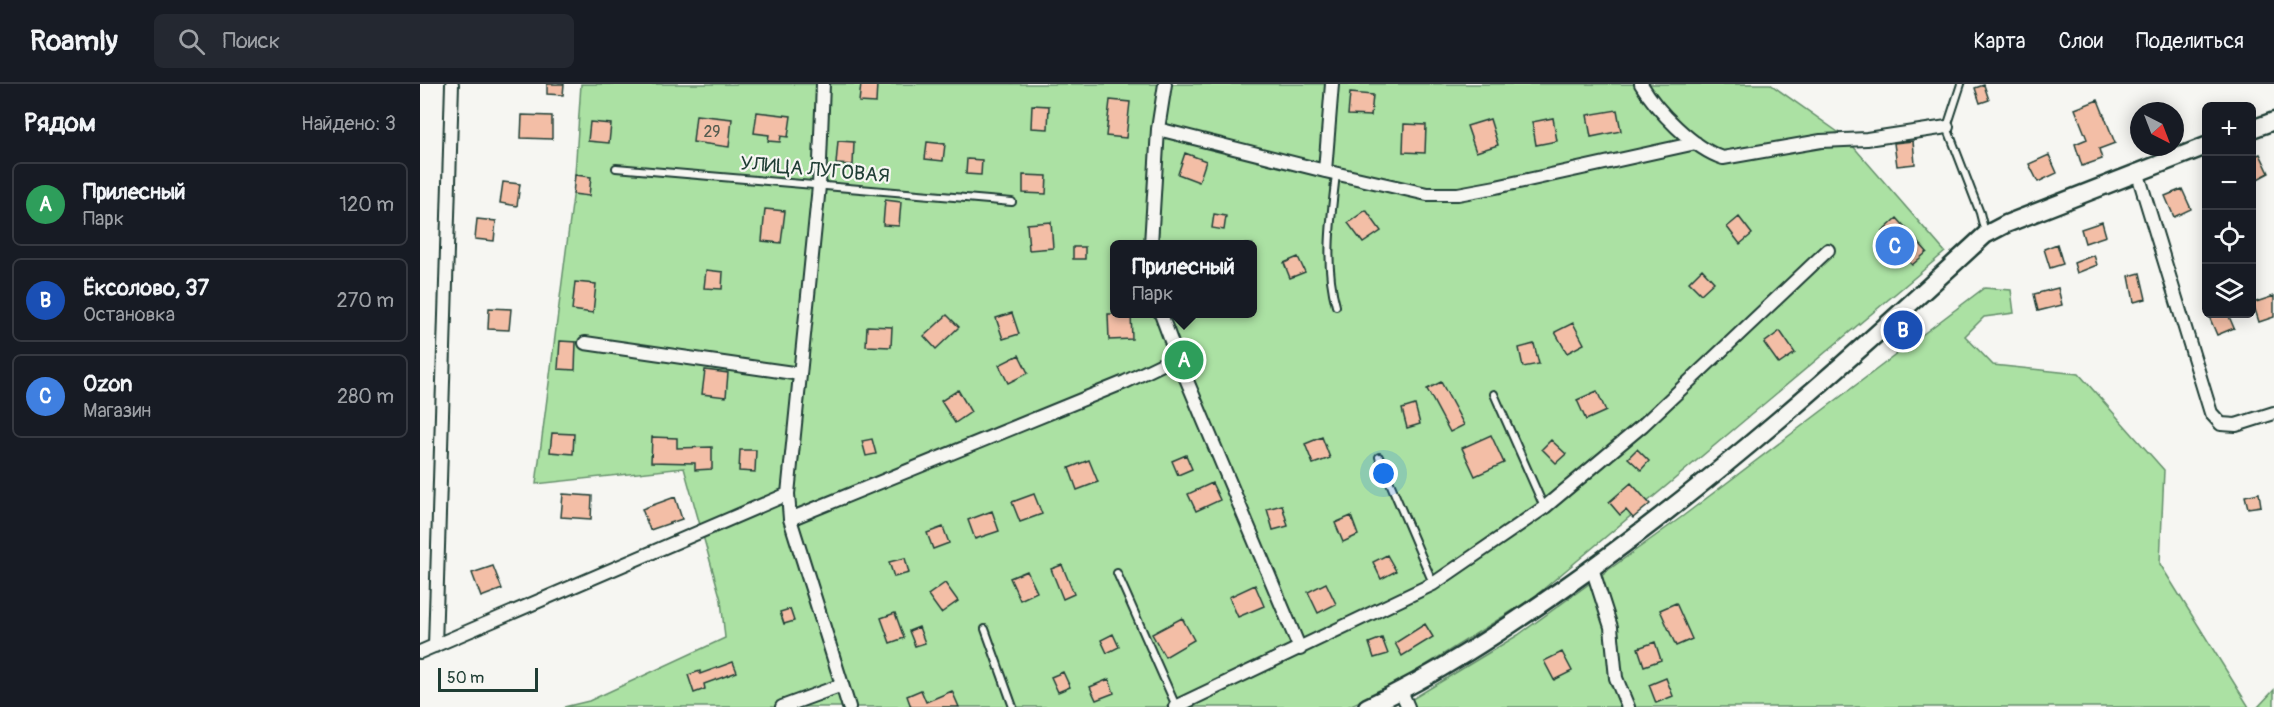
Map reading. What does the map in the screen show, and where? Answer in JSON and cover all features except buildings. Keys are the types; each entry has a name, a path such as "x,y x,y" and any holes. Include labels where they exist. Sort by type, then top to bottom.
{"street":[{"path":"435,645 452,84"},
{"path":"823,84 819,186 788,494 790,519 849,707"},
{"path":"1151,240 1158,129 1165,84"},
{"path":"1330,172 1332,84"},
{"path":"1641,84 1651,101 1696,143 1708,153 1723,158 1821,141 1867,139 1947,127"},
{"path":"2256,128 2274,121"},
{"path":"1158,129 1427,194 1458,194 1696,143"},
{"path":"1367,707 1404,699 1592,568 1671,508 1818,386 1985,235 2006,224 2137,171 2202,147"},
{"path":"2137,171 2211,413 2221,424 2236,425 2274,413"},
{"path":"1176,707 1433,584 1545,507 1643,426 1828,250"},
{"path":"1162,318 1300,649"},
{"path":"585,343 800,374"},
{"path":"790,519 1125,382 1177,357"},
{"path":"420,652 788,494"},
{"path":"1592,568 1611,627 1616,678 1628,707"},
{"path":"782,707 842,685"}],"lane":[{"path":"1961,84 1947,127 1980,213 1985,235"},
{"name":"УЛИЦА ЛУГОВАЯ","path":"616,168 1012,202"},
{"path":"1330,172 1331,289 1336,306"},
{"path":"1494,394 1545,507"},
{"path":"1379,457 1433,584"},
{"path":"1117,573 1176,707"},
{"path":"985,629 1013,707"}],"green space":[{"path":"581,84 1770,84 1845,137 1945,252 1534,597 1393,686 1347,707 564,707 589,701 725,638 721,600 684,468 536,484 574,189"},
{"path":"1984,288 2011,290 2014,313 1984,317 1965,336 1993,365 2079,374 2164,470 2160,564 2249,707 1399,707 1518,635 1683,516"},
{"path":"2274,690 2274,707 2258,707"}],"place":[{"name":"Ozon","path":"1895,246"},
{"name":"Ёксолово, 37","path":"1903,330"},
{"name":"Прилесный","path":"1184,360"}]}
